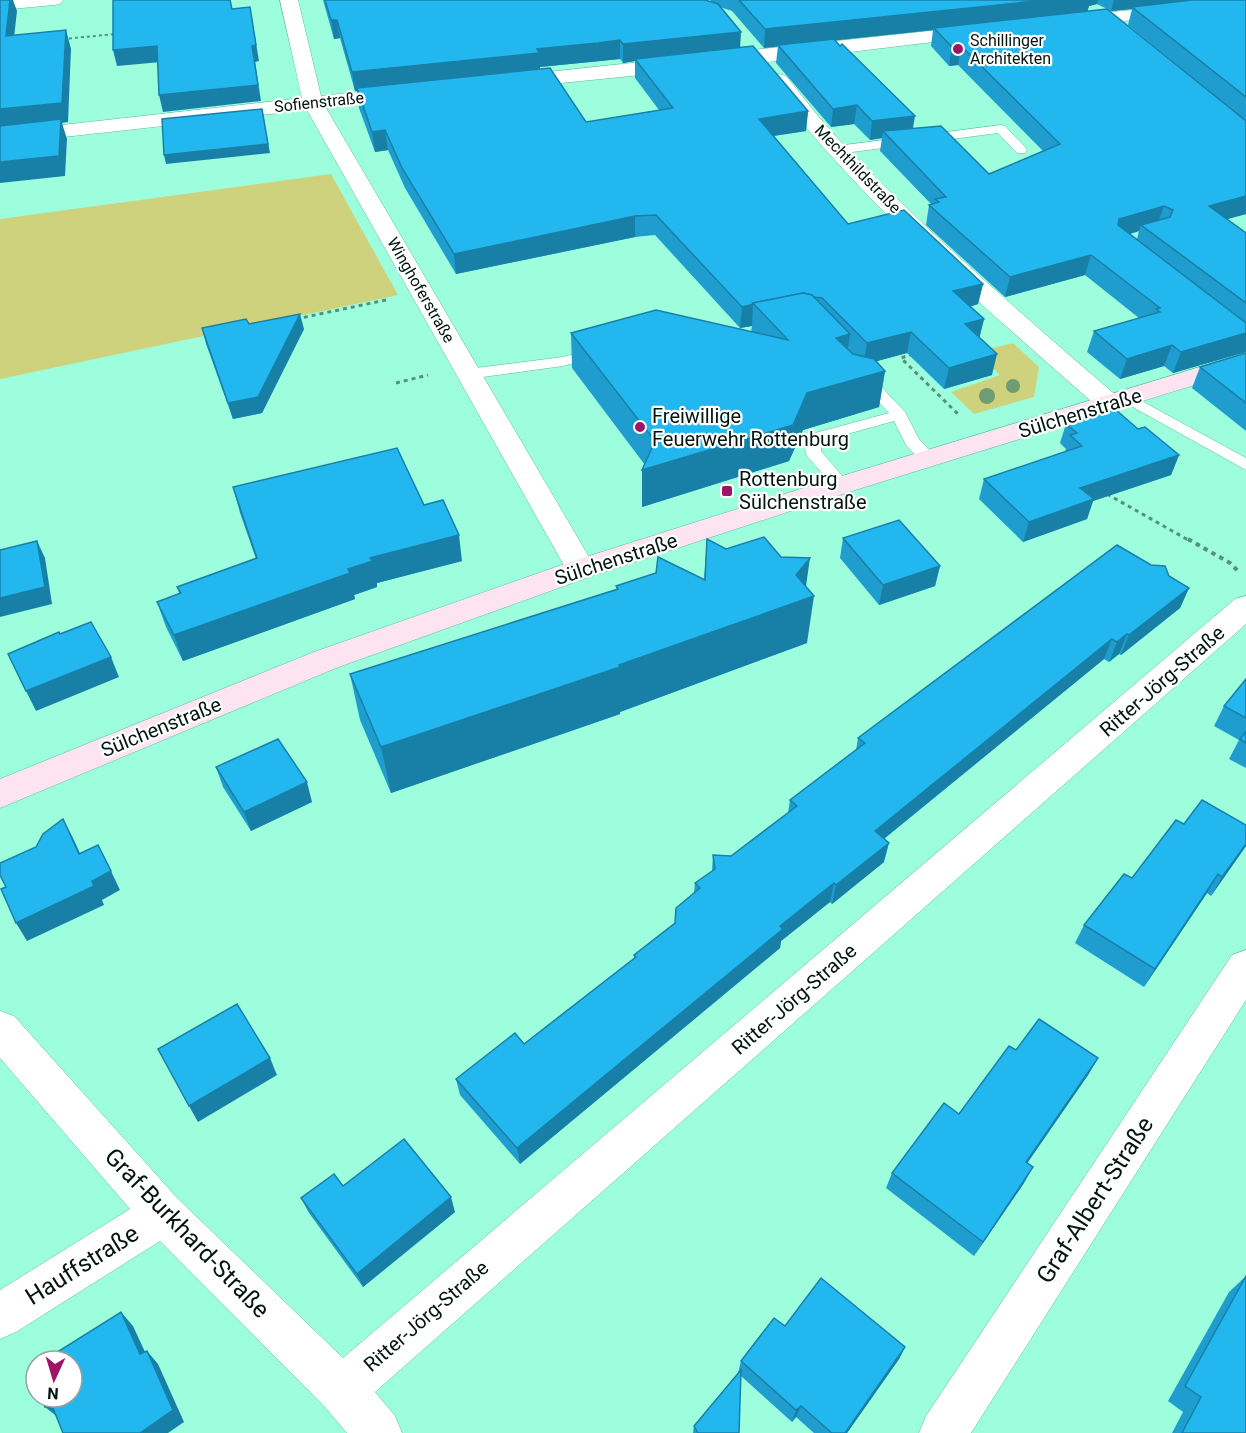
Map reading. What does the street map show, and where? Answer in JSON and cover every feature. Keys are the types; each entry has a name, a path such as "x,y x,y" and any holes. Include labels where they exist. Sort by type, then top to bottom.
{"main road":[{"name":"Sülchenstraße","path":"0,794 325,660 581,569 842,485 1246,361"}],"street":[{"path":"0,5 54,0"},
{"name":"Winghoferstraße","path":"289,0 313,102 581,569"},
{"path":"1084,0 1124,33"},
{"path":"1048,24 1246,4"},
{"path":"488,84 753,49 991,30"},
{"name":"Mechthildstraße","path":"753,49 837,150 888,202 1026,333 1118,401"},
{"name":"Sofienstraße","path":"0,138 418,92"},
{"name":"Ritter-Jörg-Straße","path":"342,1390 1246,607"},
{"name":"Graf-Albert-Straße","path":"944,1433 1246,967"},
{"name":"Graf-Burkhard-Straße","path":"0,1029 163,1214 342,1390 378,1433"},
{"name":"Hauffstraße","path":"0,1316 163,1214"}],"lane":[{"path":"837,150 1001,129 1021,150"},
{"path":"468,374 563,361 609,350"},
{"path":"852,366 899,415 912,441 929,459"},
{"path":"1118,401 1246,465"},
{"path":"842,485 813,452 814,438 899,415"}],"path":[{"path":"58,40 117,34"},
{"path":"295,320 422,292"},
{"path":"917,353 901,358 960,416"},
{"path":"1098,489 1230,563 1246,579"}],"green space":[{"path":"331,174 398,295 0,379 0,219"},
{"path":"1013,343 1039,367 1034,397 974,414 951,392 1000,375 976,352"}],"building":[{"path":"0,0 10,0 6,36 66,30 62,103 0,109"},
{"path":"113,0 230,0 232,9 250,7 256,45 252,46 258,85 159,95 157,46 113,50"},
{"path":"325,0 705,0 718,4 741,32 623,44 620,40 537,49 539,53 352,72 337,20 331,20"},
{"path":"739,0 1046,0 765,29"},
{"path":"1192,0 1246,0 1246,97 1132,7"},
{"path":"1107,9 1246,121 1246,196 1209,206 1246,233 1246,303 1141,225 1170,217 1173,210 1164,206 1119,219 1118,225 1246,323 1246,333 1181,352 1172,345 1127,359 1094,331 1160,312 1156,309 1160,308 1091,255 1010,277 929,205 939,202 935,199 946,197 883,131 941,126 989,174 1060,144 961,46 952,47 934,28"},
{"path":"834,39 840,46 842,44 915,116 872,121 857,105 833,109 778,45"},
{"path":"753,46 808,111 759,119 848,224 904,210 983,284 953,291 984,319 965,324 997,354 949,368 911,332 867,343 822,298 803,293 742,307 656,215 635,216 454,254 402,168 385,130 372,132 357,88 550,68 586,122 673,108 635,59"},
{"path":"262,109 268,144 164,155 162,119"},
{"path":"61,119 59,156 0,162 0,126"},
{"path":"803,293 812,295 850,334 836,338 853,354 874,359 885,371 807,393 793,425 642,470 655,441 571,333 656,310 788,340 753,303"},
{"path":"300,314 258,397 228,403 202,328 246,319 249,324"},
{"path":"1246,353 1246,403 1200,367"},
{"path":"1115,409 1138,429 1145,427 1179,455 1080,488 1094,499 1029,522 984,479 1082,446 1070,435 1077,433 1066,424"},
{"path":"397,448 424,505 443,500 459,535 370,558 373,561 348,569 350,573 174,635 157,602 181,593 177,587 257,558 233,487"},
{"path":"899,520 940,566 883,585 843,538"},
{"path":"764,537 781,557 810,558 796,575 814,596 619,665 620,667 381,747 350,674 618,589 616,586 656,573 658,557 705,580 707,539 726,549"},
{"path":"37,541 45,587 0,598 0,550"},
{"path":"1117,545 1151,565 1165,566 1169,576 1189,588 1129,635 1127,634 1117,642 1112,639 875,831 889,843 780,926 783,929 517,1148 456,1079 515,1033 524,1044 636,957 634,955 675,923 676,908 700,888 695,883 715,869 713,855 731,856 797,806 790,800 865,743 858,738"},
{"path":"91,622 111,657 26,691 8,654 59,632 60,634"},
{"path":"1246,679 1246,718 1224,706"},
{"path":"1246,732 1246,743 1240,739"},
{"path":"278,739 307,782 244,812 216,767"},
{"path":"1202,800 1246,825 1246,844 1222,877 1218,874 1155,969 1084,925 1124,874 1132,878 1176,820 1184,824"},
{"path":"63,819 79,854 98,845 111,871 92,881 94,886 16,923 1,889 6,887 0,875 0,863 36,847 43,834"},
{"path":"237,1004 270,1058 189,1106 158,1049"},
{"path":"1039,1019 1098,1058 1026,1162 1033,1167 983,1242 892,1173 944,1103 959,1114 1009,1046 1016,1050"},
{"path":"404,1139 451,1197 357,1274 301,1198 334,1174 343,1186"},
{"path":"1246,1276 1246,1433 1182,1433 1201,1397 1185,1386"},
{"path":"821,1278 905,1347 845,1433 832,1433 801,1406 796,1410 741,1361 774,1318 785,1326"},
{"path":"121,1312 140,1354 147,1351 173,1410 140,1433 63,1433 53,1409 84,1409 84,1349 62,1349"},
{"path":"741,1370 739,1433 698,1433 694,1426"}],"place":[{"name":"Schillinger Architekten","path":"958,49"},
{"name":"Freiwillige Feuerwehr Rottenburg","path":"640,427"},
{"name":"Rottenburg Sülchenstraße","path":"727,491"}]}
